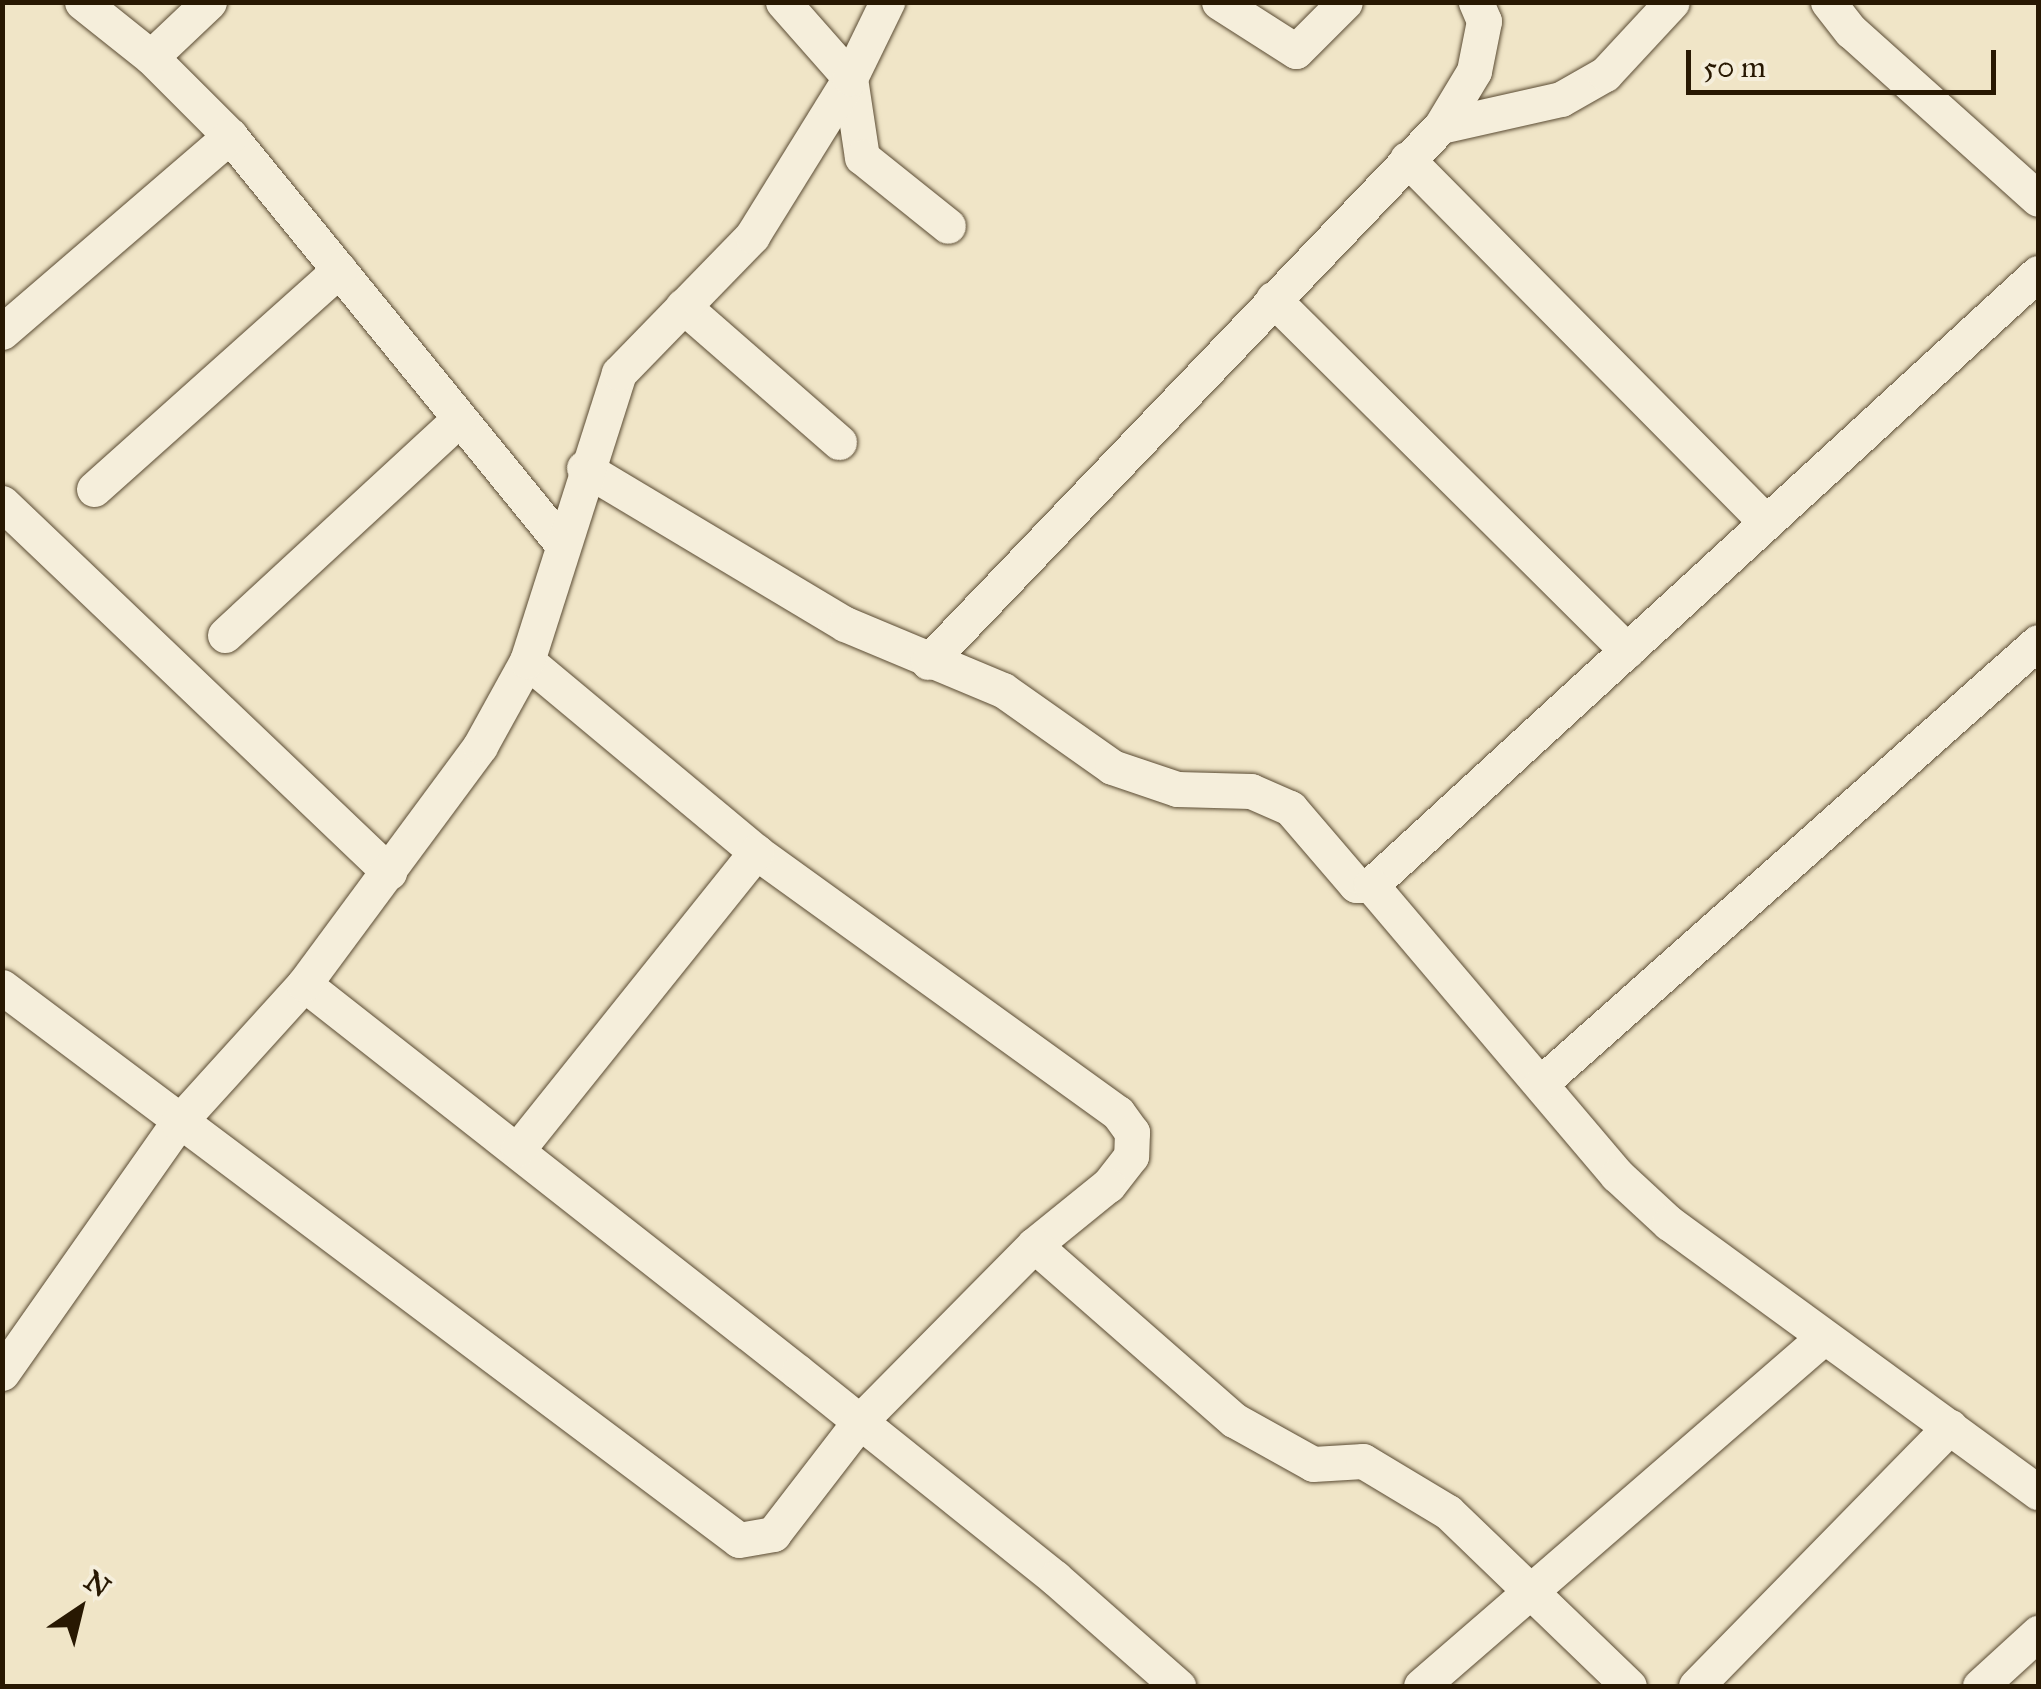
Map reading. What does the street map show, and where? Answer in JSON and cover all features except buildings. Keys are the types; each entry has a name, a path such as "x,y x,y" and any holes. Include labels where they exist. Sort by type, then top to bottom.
{"street":[{"path":"82,2 151,57 230,136 562,546"},
{"path":"151,57 209,2"},
{"path":"784,2 850,78 862,156 948,226"},
{"path":"2,1373 178,1123 304,984 480,746 528,662 584,468 619,374 752,236 850,78 887,2"},
{"path":"1219,2 1296,51 1346,2"},
{"path":"928,662 1441,126 1474,71 1484,21 1476,2"},
{"path":"1441,126 1562,99 1605,74 1672,2"},
{"path":"1828,2 1850,32 2038,199"},
{"path":"2,332 230,136"},
{"path":"1407,159 1766,522"},
{"path":"94,488 338,270"},
{"path":"1371,886 2038,273"},
{"path":"1274,299 1627,650"},
{"path":"683,306 840,442"},
{"path":"225,635 459,418"},
{"path":"584,468 747,569 928,662 1002,690 1112,767 1178,788 1251,791 1290,808 1356,885 1371,886 1617,1175 1669,1223 2038,1492"},
{"path":"2,503 389,872"},
{"path":"1541,1083 2038,642"},
{"path":"2,987 178,1123 739,1540 774,1534 860,1421 1034,1245 1108,1185 1131,1156 1132,1132 1081,1082 756,852 528,662"},
{"path":"518,1150 756,852"},
{"path":"304,984 860,1421 1178,1686"},
{"path":"1034,1245 1234,1420 1313,1464 1363,1461 1386,1471 1448,1512 1531,1586 1629,1686"},
{"path":"1421,1686 1531,1586 1824,1337"},
{"path":"1696,1686 1950,1428"},
{"path":"1980,1686 2038,1633"}]}
